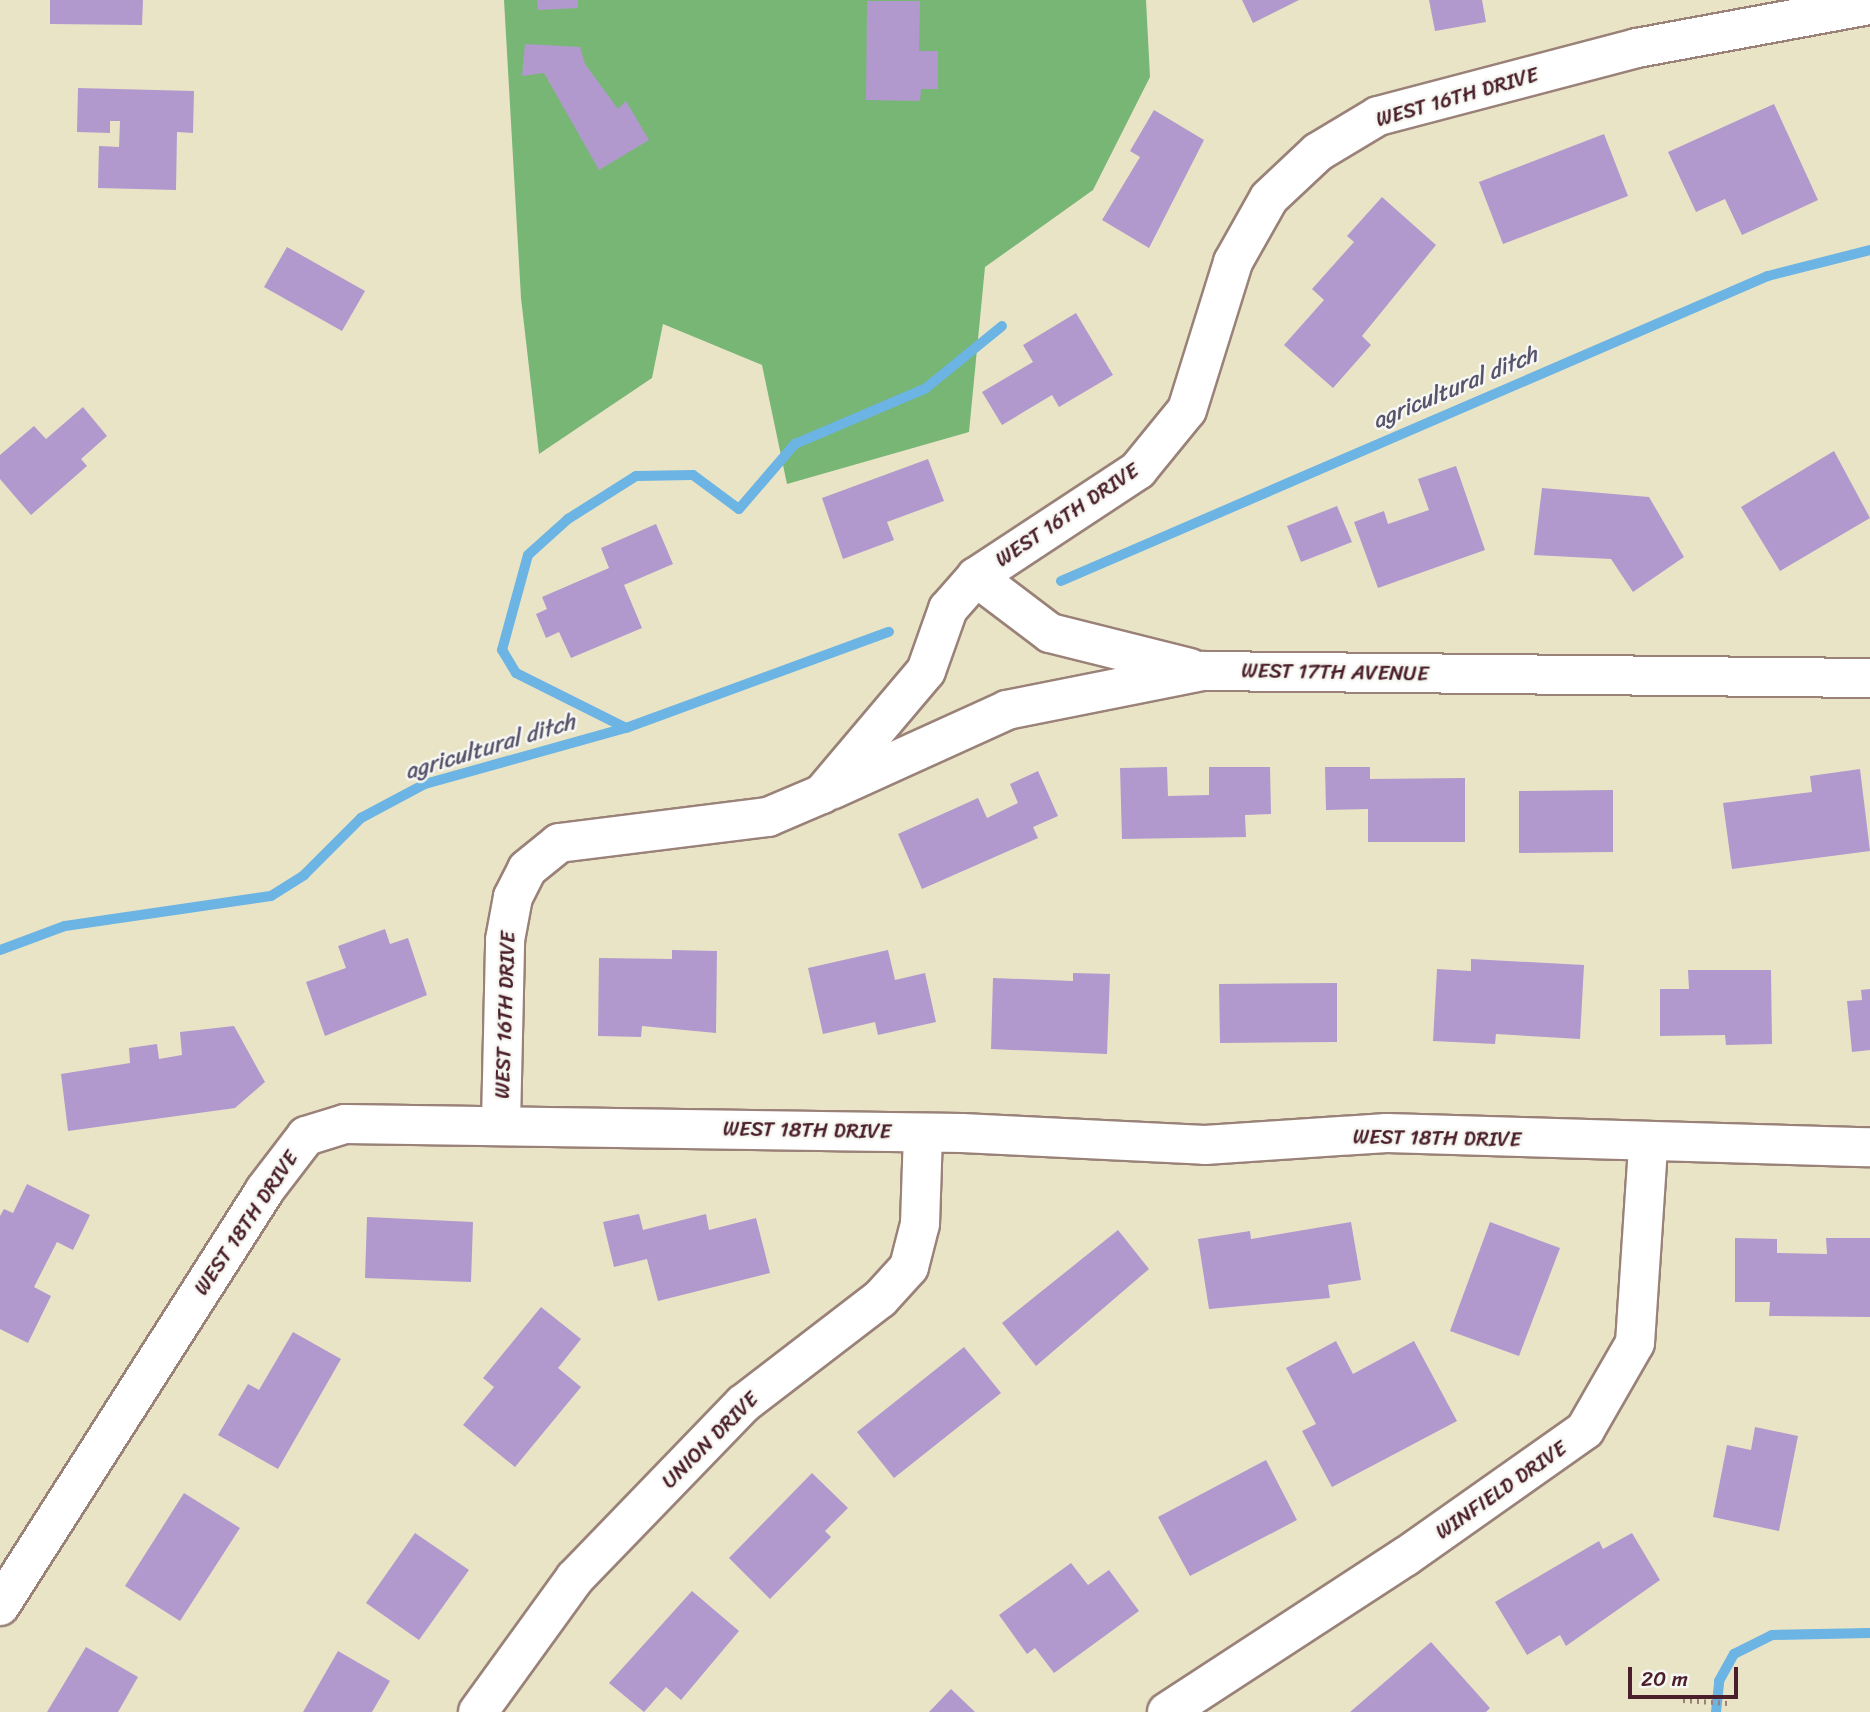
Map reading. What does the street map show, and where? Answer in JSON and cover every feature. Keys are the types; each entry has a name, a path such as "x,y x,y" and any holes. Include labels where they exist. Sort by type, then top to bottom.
{"street":[{"name":"WEST 16TH DRIVE","path":"501,1123 505,940 513,897 527,869 559,843 768,817 822,794 926,671 947,609 976,577 1146,460 1186,410 1233,262 1263,208 1318,152 1391,113 1637,48 1870,5"},
{"path":"976,577 1050,633 1202,671"},
{"name":"WEST 17TH AVENUE","path":"822,794 1007,710 1202,671 1870,678"},
{"name":"WEST 18TH DRIVE","path":"0,1606 264,1191 306,1136 345,1124 501,1123 923,1133 1205,1145 1387,1133 1648,1145 1870,1147"},
{"name":"UNION DRIVE","path":"478,1712 575,1578 724,1423 880,1299 909,1267 920,1224 923,1133"},
{"name":"WINFIELD DRIVE","path":"1167,1712 1405,1558 1585,1430 1635,1343 1648,1145"}],"path":[{"path":"1683,1700 1728,1703"}],"green space":[{"path":"504,0 1146,0 1150,77 1093,190 985,267 969,432 787,484 762,365 663,324 652,378 539,454 521,298"}],"building":[{"path":"50,0 143,0 142,25 50,24"},
{"path":"537,0 578,0 578,8 538,10"},
{"path":"1242,0 1299,0 1253,23"},
{"path":"1429,0 1482,0 1486,22 1435,31"},
{"path":"867,1 920,1 919,51 938,51 938,89 921,89 920,101 866,100"},
{"path":"525,44 580,47 585,64 618,109 626,101 649,140 599,170 544,73 522,76"},
{"path":"78,88 194,91 193,133 177,132 176,190 98,188 99,146 119,147 120,121 110,121 110,133 77,132"},
{"path":"1774,104 1818,200 1742,235 1725,199 1696,212 1668,152"},
{"path":"1154,110 1204,140 1149,248 1102,220 1140,157 1130,151"},
{"path":"1604,134 1628,196 1503,244 1479,182"},
{"path":"1382,197 1436,245 1362,336 1371,345 1333,388 1284,345 1324,300 1312,289 1354,242 1347,236"},
{"path":"287,247 365,291 342,331 264,287"},
{"path":"1076,313 1113,375 1059,407 1052,395 1002,425 982,392 1033,362 1023,345"},
{"path":"83,407 107,436 81,459 87,466 31,515 0,479 0,455 34,426 46,439"},
{"path":"1834,451 1870,518 1780,571 1741,507"},
{"path":"928,459 944,501 887,522 894,540 843,559 822,498"},
{"path":"1456,466 1485,550 1378,588 1354,522 1384,511 1388,524 1429,510 1418,479"},
{"path":"1542,488 1649,497 1684,557 1633,592 1611,559 1534,555"},
{"path":"1337,506 1352,542 1301,562 1287,526"},
{"path":"656,524 673,564 624,585 642,628 571,658 559,632 546,638 536,614 547,609 542,597 609,568 601,548"},
{"path":"1167,767 1168,796 1209,795 1209,767 1270,767 1271,814 1245,815 1246,837 1122,839 1120,768"},
{"path":"1325,767 1370,767 1370,779 1465,778 1465,842 1368,842 1368,809 1326,810"},
{"path":"1860,769 1870,851 1732,869 1723,803 1812,792 1810,776"},
{"path":"1038,771 1058,816 1033,827 1038,838 922,889 898,834 978,798 987,818 1018,803 1010,784"},
{"path":"1613,790 1613,852 1519,853 1519,791"},
{"path":"385,929 390,944 408,938 427,995 325,1036 306,982 346,968 338,946"},
{"path":"672,950 717,951 716,1033 642,1026 641,1037 598,1036 599,958 672,959"},
{"path":"888,950 895,980 925,973 936,1022 878,1035 875,1022 823,1034 808,968"},
{"path":"1471,959 1584,965 1580,1039 1496,1034 1495,1044 1433,1041 1437,969 1471,971"},
{"path":"1688,970 1771,970 1772,1044 1726,1045 1725,1035 1660,1036 1660,989 1689,989"},
{"path":"1073,973 1110,974 1107,1054 991,1049 993,978 1073,981"},
{"path":"1337,983 1337,1042 1220,1043 1219,984"},
{"path":"1870,989 1870,1050 1852,1052 1847,1001 1862,1000 1861,990"},
{"path":"234,1026 265,1082 235,1108 68,1131 61,1074 130,1063 129,1048 157,1044 159,1059 182,1055 180,1032"},
{"path":"27,1184 90,1215 73,1250 57,1242 34,1287 51,1296 28,1343 0,1329 0,1216 4,1209 13,1213"},
{"path":"639,1214 643,1230 706,1214 709,1230 756,1218 770,1273 658,1301 647,1259 614,1267 603,1222"},
{"path":"367,1217 473,1222 471,1282 365,1278"},
{"path":"1351,1222 1361,1280 1328,1285 1330,1298 1209,1309 1198,1239 1250,1231 1251,1239"},
{"path":"1490,1222 1560,1248 1519,1356 1450,1331"},
{"path":"1118,1230 1149,1269 1036,1366 1002,1323"},
{"path":"1735,1238 1777,1239 1777,1253 1827,1254 1826,1238 1870,1238 1870,1317 1769,1316 1770,1302 1735,1302"},
{"path":"541,1307 581,1339 558,1368 581,1387 515,1467 463,1425 494,1387 483,1378"},
{"path":"293,1332 341,1359 278,1469 218,1435 248,1384 259,1390"},
{"path":"1336,1341 1353,1374 1414,1341 1457,1421 1332,1487 1302,1431 1316,1424 1286,1368"},
{"path":"964,1347 1001,1393 894,1478 857,1432"},
{"path":"1755,1427 1798,1436 1779,1531 1713,1517 1727,1445 1751,1450"},
{"path":"1266,1460 1297,1520 1190,1576 1158,1517"},
{"path":"812,1473 848,1508 825,1531 831,1537 770,1599 729,1558"},
{"path":"184,1493 240,1528 180,1621 125,1586"},
{"path":"415,1533 469,1570 419,1640 366,1603"},
{"path":"1632,1533 1660,1580 1566,1646 1560,1635 1527,1655 1495,1602 1599,1541 1603,1549"},
{"path":"1071,1563 1088,1585 1109,1570 1139,1611 1054,1673 1035,1648 1027,1654 999,1615"},
{"path":"692,1591 739,1631 681,1700 666,1687 644,1712 609,1683"},
{"path":"1431,1642 1490,1708 1486,1712 1350,1712"},
{"path":"86,1647 138,1677 118,1712 47,1712"},
{"path":"338,1651 390,1681 372,1712 303,1712"},
{"path":"951,1689 975,1712 929,1712"}],"waterway":[{"name":"agricultural ditch","path":"1061,581 1768,276 1870,250"},
{"path":"626,728 516,673 502,650 528,555 568,519 636,476 693,475 739,509 795,444 926,388 1002,326"},
{"name":"agricultural ditch","path":"0,950 65,926 271,896 304,875 361,818 425,784 626,728 889,632"},
{"path":"1716,1712 1719,1681 1734,1654 1772,1635 1870,1633"}]}
